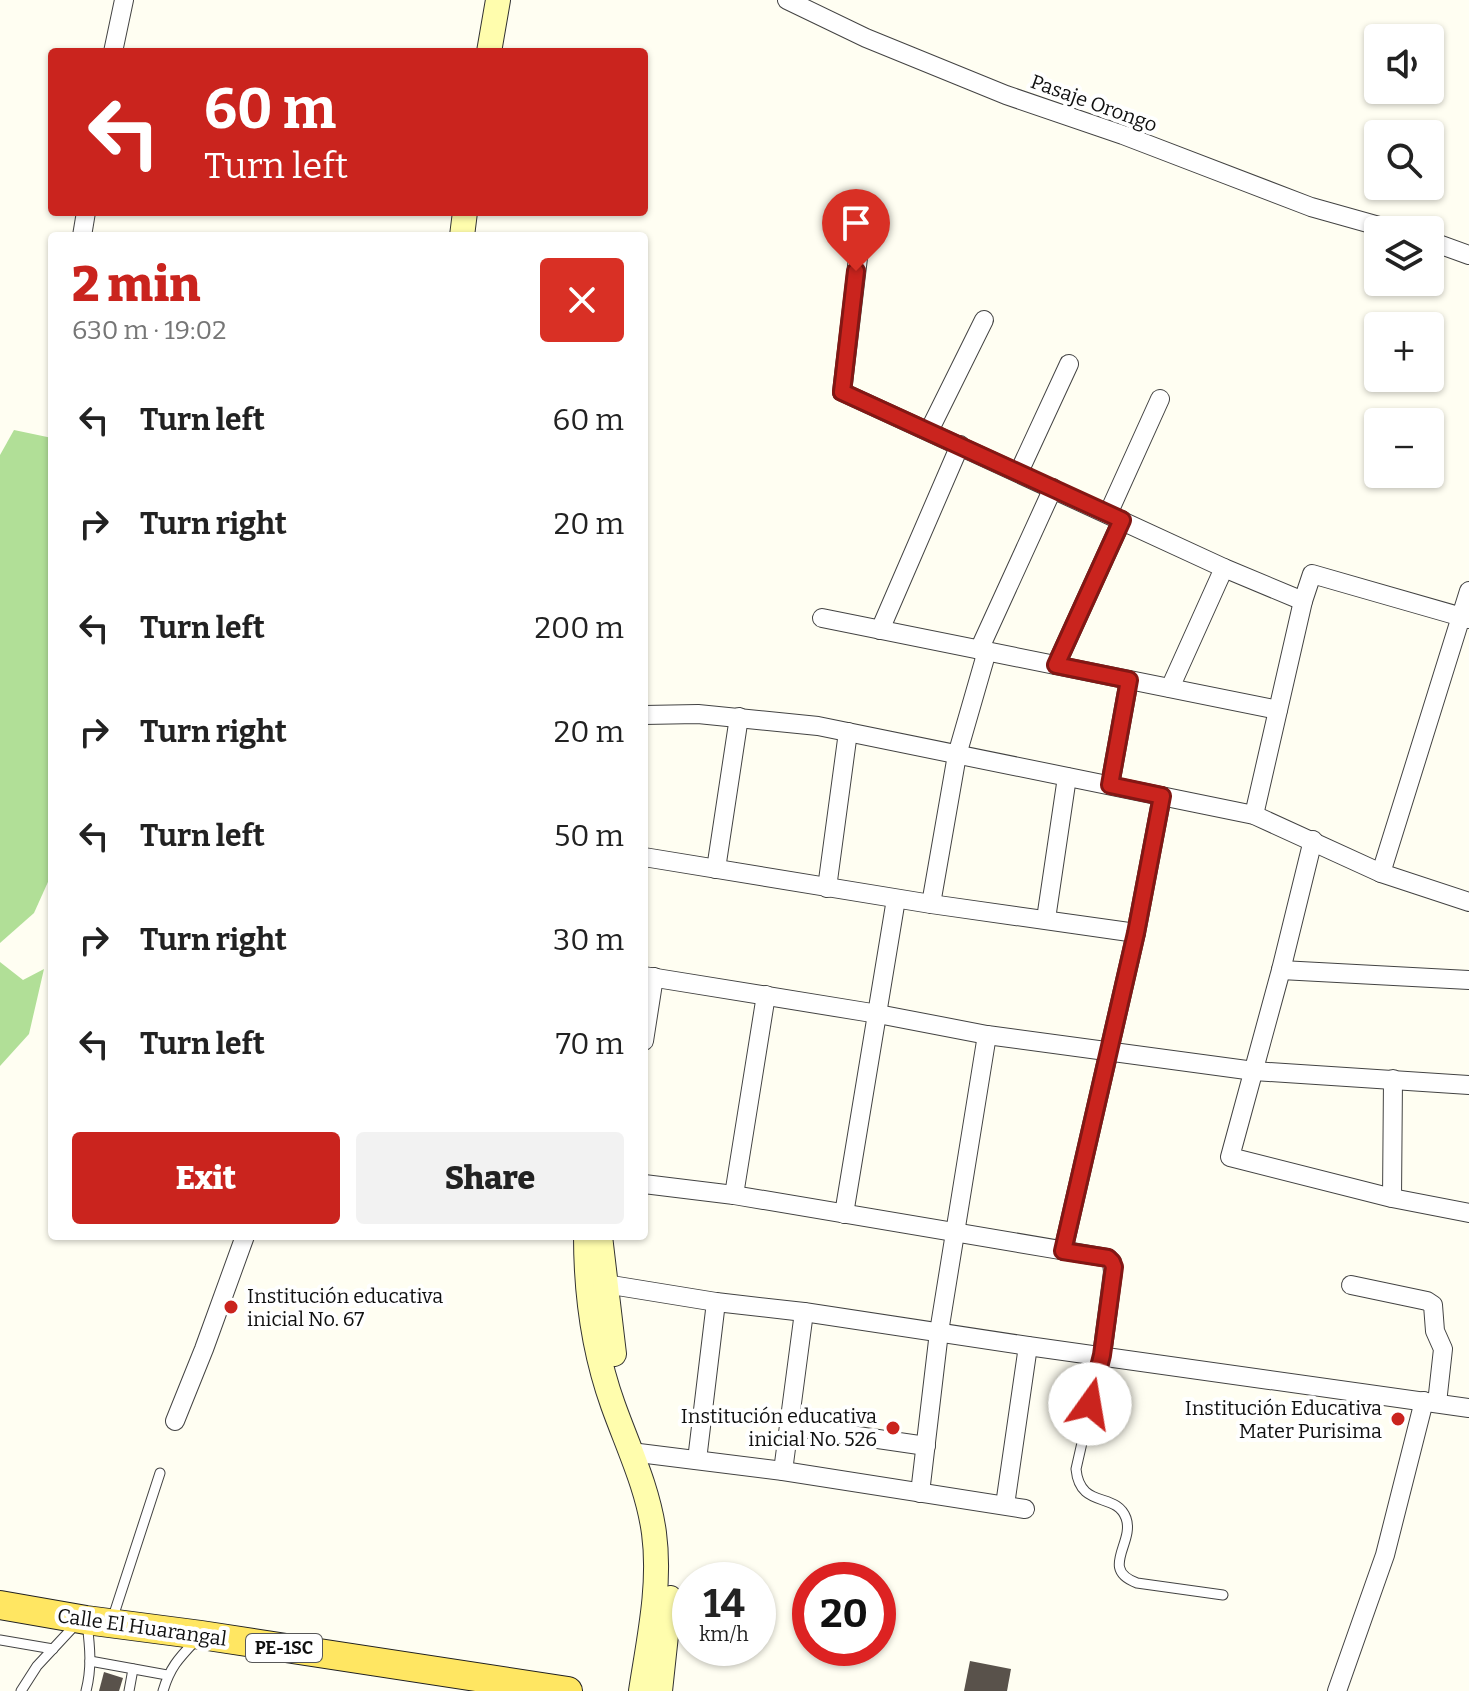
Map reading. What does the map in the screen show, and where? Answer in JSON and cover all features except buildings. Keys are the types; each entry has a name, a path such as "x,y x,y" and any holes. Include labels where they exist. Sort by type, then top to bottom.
{"main road":[{"name":"Calle El Huarangal","path":"0,1605 568,1691"}],"street":[{"path":"114,48 124,0"},
{"path":"490,48 498,0"},
{"path":"507,48 515,0"},
{"name":"Pasaje Orongo","path":"787,0 866,38 1006,95 1311,207 1364,222"},
{"path":"860,241 842,392 1224,568 1303,601"},
{"path":"1444,246 1469,255"},
{"path":"929,431 984,320"},
{"path":"1019,472 1069,364"},
{"path":"1056,665 1160,399"},
{"path":"880,630 960,445"},
{"path":"931,904 957,755 983,651 1053,488"},
{"path":"1170,688 1224,568"},
{"path":"1254,815 1303,601 1312,574 1465,618"},
{"path":"1381,873 1465,618 1469,591"},
{"path":"822,618 1278,710"},
{"path":"1110,785 1129,680"},
{"path":"648,715 698,714 818,726 1254,815 1381,873 1469,902"},
{"path":"716,869 739,717"},
{"path":"827,888 848,732"},
{"path":"1046,919 1067,777"},
{"path":"1063,1251 1136,933 1162,796"},
{"path":"1313,840 1230,1157 1392,1198 1469,1213"},
{"path":"648,858 896,899 1136,933"},
{"path":"844,1214 896,899"},
{"path":"1281,970 1469,980"},
{"path":"649,976 987,1035 1254,1071 1469,1085"},
{"path":"734,1195 766,995"},
{"path":"920,1493 939,1332 987,1035"},
{"path":"1392,1198 1393,1079"},
{"path":"648,1184 734,1195 1108,1258 1112,1262 1113,1272 1102,1355"},
{"path":"175,1421 244,1240"},
{"path":"587,1240 597,1282"},
{"path":"600,1240 596,1342 611,1401 661,1494 669,1531 673,1577 660,1691"},
{"path":"597,1282 716,1302 1469,1408"},
{"path":"1337,1691 1385,1555 1443,1361 1443,1349 1435,1331 1433,1305 1427,1301 1351,1285"},
{"path":"697,1460 716,1302"},
{"path":"783,1471 804,1312"},
{"path":"1005,1505 1028,1346"},
{"path":"789,1426 926,1446"},
{"path":"638,1453 783,1471 1025,1509"},
{"path":"638,1453 654,1530 657,1565 641,1691"}],"lane":[{"path":"1102,1355 1076,1469 1081,1488 1087,1494 1114,1505 1126,1517 1119,1563 1121,1572 1126,1579 1137,1583 1223,1595"},
{"path":"86,1691 90,1676 92,1621 160,1473"},
{"path":"21,1691 37,1666 53,1649 92,1621"},
{"path":"163,1691 174,1663 201,1635"},
{"path":"0,1640 53,1649"},
{"path":"90,1661 167,1675"},
{"path":"129,1691 133,1669"}],"green space":[{"path":"14,430 48,437 48,882 34,913 0,943 0,455"},
{"path":"0,962 23,980 44,969 29,1034 0,1066"}],"place":[{"name":"Institución educativa inicial No. 67","path":"231,1307"},
{"name":"Institución Educativa Mater Purisima","path":"1398,1419"},
{"name":"Institución educativa inicial No. 526","path":"893,1428"}],"route":[{"path":"856,271 842,392 1122,520 1056,665 1129,680 1110,785 1162,796 1136,933 1063,1251 1108,1258 1114,1267 1102,1355 1090,1404"}]}
